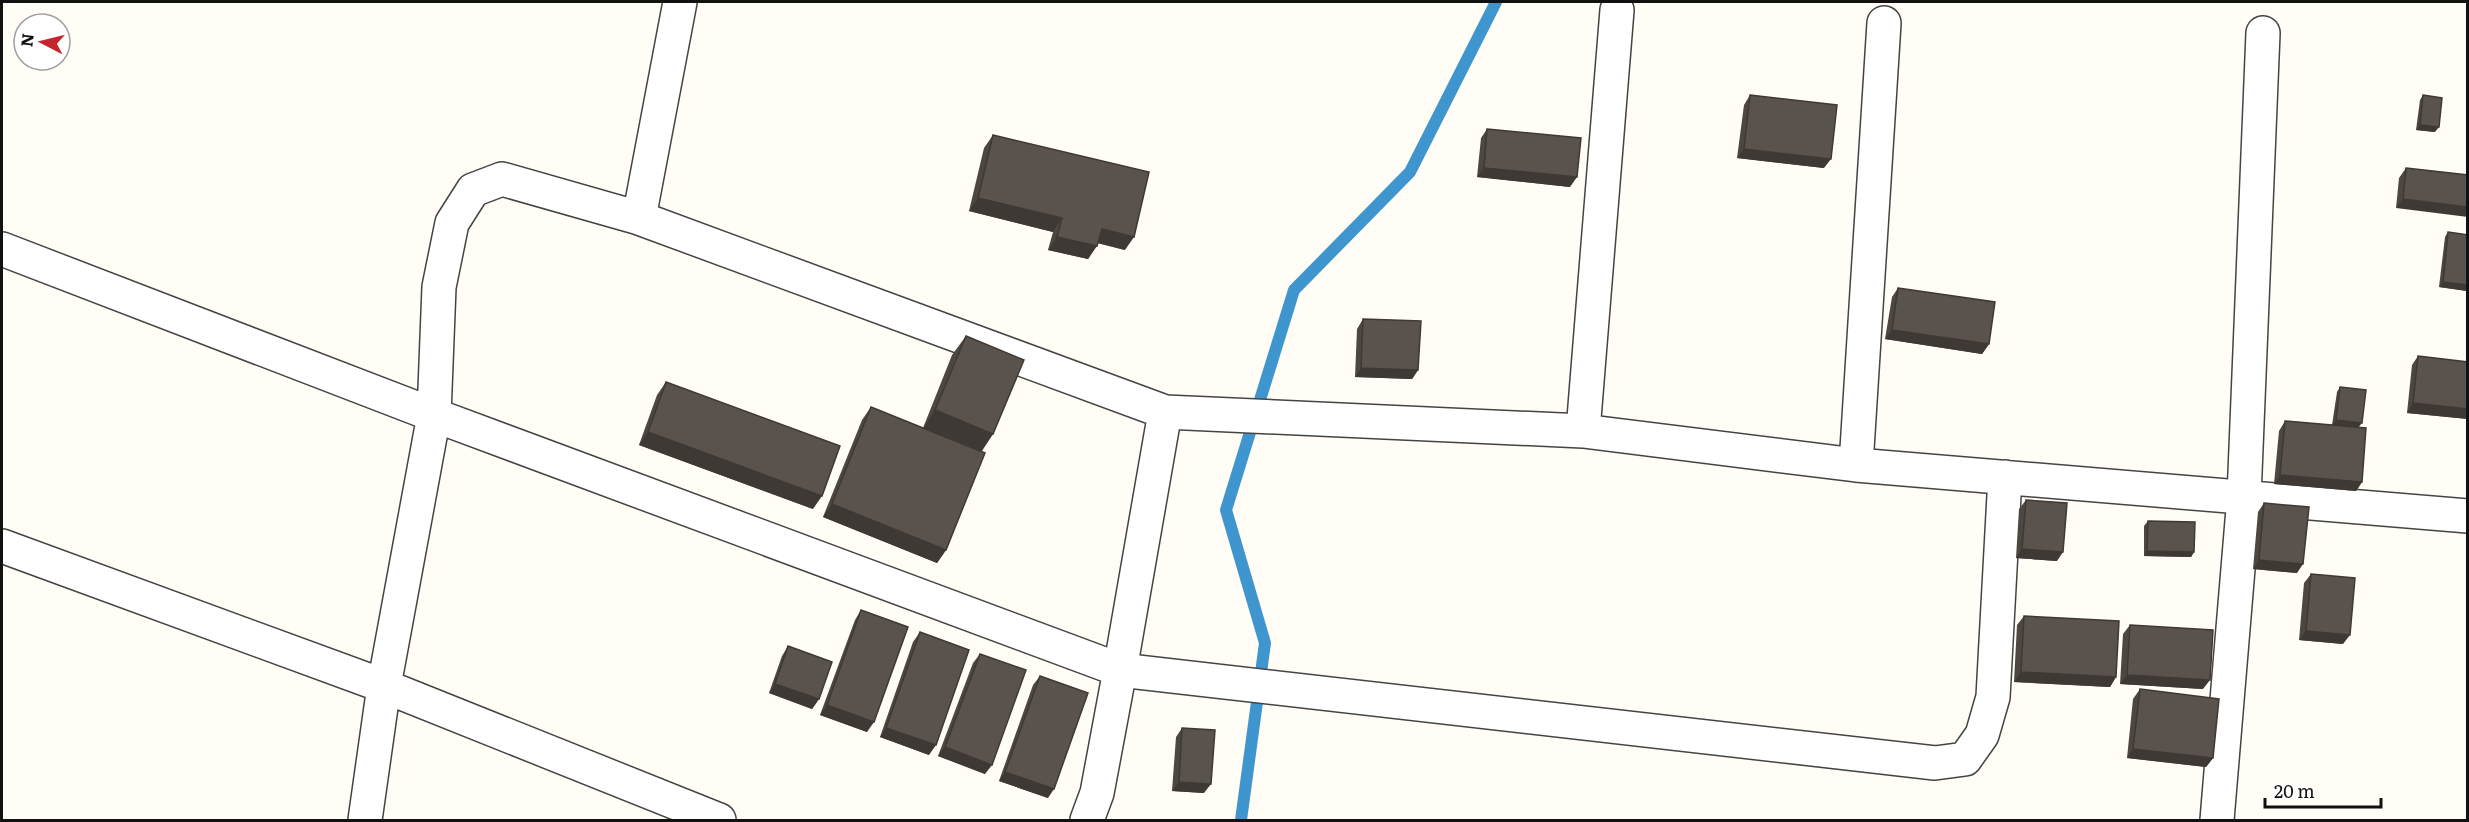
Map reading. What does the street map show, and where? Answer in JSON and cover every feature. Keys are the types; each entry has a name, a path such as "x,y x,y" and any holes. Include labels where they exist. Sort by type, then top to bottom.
{"street":[{"path":"639,218 680,2"},
{"path":"1583,431 1617,10"},
{"path":"1856,465 1884,23"},
{"path":"2217,820 2244,497 2263,33"},
{"path":"365,820 384,686 434,415 439,287 452,222 473,190 502,180 639,218 1165,412 1583,431 1856,465 2468,516"},
{"path":"2,249 434,415 1120,670 1935,763 1965,759 1983,735 1993,696 2005,477"},
{"path":"1087,820 1096,793 1120,670 1165,412"},
{"path":"2,546 384,686 719,820"}],"building":[{"path":"1750,95 1837,105 1831,159 1744,149"},
{"path":"2423,95 2442,98 2439,127 2420,125"},
{"path":"1487,129 1581,138 1577,177 1484,168"},
{"path":"993,135 1149,172 1134,237 1102,229 1097,246 1057,237 1062,218 978,198"},
{"path":"2406,168 2468,175 2468,207 2403,199"},
{"path":"2448,232 2468,235 2468,285 2443,282"},
{"path":"1898,288 1995,302 1989,344 1892,330"},
{"path":"1363,319 1421,321 1418,370 1361,368"},
{"path":"966,336 1024,360 993,434 935,410"},
{"path":"2418,356 2468,362 2468,409 2413,403"},
{"path":"666,382 840,446 822,496 648,432"},
{"path":"2340,387 2366,390 2362,423 2336,420"},
{"path":"871,407 985,453 946,550 832,504"},
{"path":"2285,421 2366,428 2362,482 2280,475"},
{"path":"2026,500 2067,503 2063,552 2022,549"},
{"path":"2264,503 2309,507 2303,564 2259,560"},
{"path":"2148,521 2195,522 2194,552 2147,551"},
{"path":"2311,574 2355,578 2350,635 2306,631"},
{"path":"861,610 908,627 874,722 827,705"},
{"path":"2024,616 2119,621 2116,677 2021,672"},
{"path":"2130,625 2213,630 2210,680 2127,675"},
{"path":"920,632 969,650 936,745 886,728"},
{"path":"788,646 832,662 819,699 775,684"},
{"path":"980,654 1026,670 992,765 945,747"},
{"path":"1040,676 1088,693 1054,789 1005,772"},
{"path":"2140,689 2219,699 2213,758 2133,749"},
{"path":"1182,728 1215,730 1211,784 1179,782"}],"waterway":[{"path":"1241,820 1265,643 1226,510 1294,290 1410,172 1496,2"}]}
